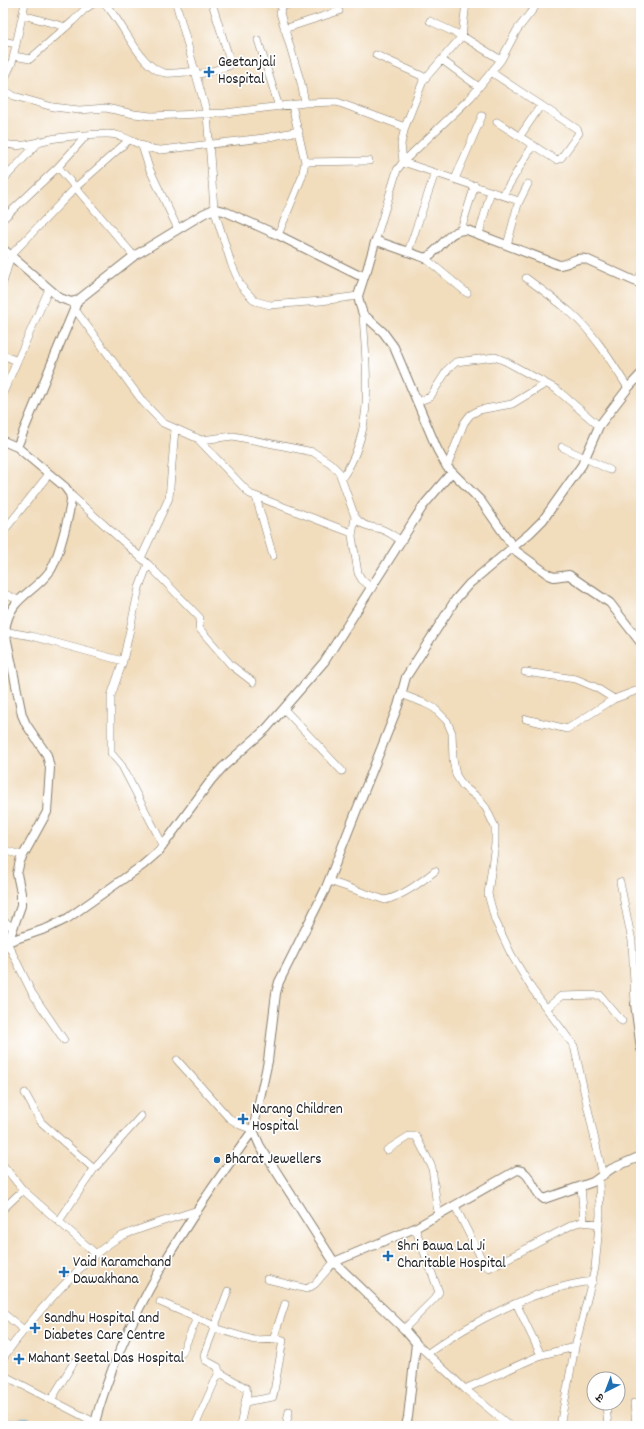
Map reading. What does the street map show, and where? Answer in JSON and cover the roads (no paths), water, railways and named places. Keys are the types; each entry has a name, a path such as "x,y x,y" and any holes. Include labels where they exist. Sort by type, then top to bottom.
{"street":[{"path":"3,82 14,56 26,3"},
{"path":"14,56 30,59 84,10 94,3"},
{"path":"104,3 117,17 150,66 165,73 197,73 229,66 231,64 212,3"},
{"path":"176,3 208,114 214,209 230,262 241,286 255,301 270,305 321,301 358,296"},
{"path":"291,3 285,5 280,10 284,29 301,83 305,103"},
{"path":"403,162 400,144 405,127 423,82 462,36 466,3"},
{"path":"342,478 356,451 365,414 366,382 363,314 358,296 393,181 403,162 465,103 501,60 517,30 538,3"},
{"path":"284,29 338,11"},
{"path":"23,15 66,27"},
{"path":"430,22 462,36 501,60"},
{"path":"258,40 279,107"},
{"path":"3,41 16,44"},
{"path":"376,55 422,76 423,82"},
{"path":"442,60 479,87"},
{"path":"491,72 577,129 579,133 558,160 497,122"},
{"path":"3,89 14,96 28,101 71,109 106,108 129,114 151,116 208,114 305,103 343,103 405,127"},
{"path":"278,235 302,177 305,162 292,105"},
{"path":"520,136 541,105"},
{"path":"455,179 482,116"},
{"path":"3,143 22,145 40,141 112,134 150,149 161,150 264,138 299,131"},
{"path":"3,219 58,167 86,136"},
{"path":"3,283 11,256 76,187 129,140"},
{"path":"3,180 40,141"},
{"path":"503,195 533,145"},
{"path":"142,146 149,168 178,229"},
{"path":"305,162 369,161"},
{"path":"403,162 519,201"},
{"path":"58,167 134,256"},
{"path":"408,252 435,173"},
{"path":"507,245 519,201 528,184"},
{"path":"425,258 451,235 461,229 475,186"},
{"path":"479,234 491,191"},
{"path":"3,249 49,289 66,301 71,302 78,300 134,256 214,209 224,211 278,235 358,275 365,274"},
{"path":"461,229 479,234 559,265 566,264 578,258 583,258 639,283 641,274"},
{"path":"375,242 380,241 425,258 467,293"},
{"path":"526,278 566,309 585,327 612,361 628,388"},
{"path":"3,393 49,289"},
{"path":"17,447 78,300"},
{"path":"74,308 143,402 163,423 197,438 211,440 233,436 313,452 330,463 342,478 355,517 363,525 381,529 402,541"},
{"path":"363,314 383,332 394,347 437,449 449,470 481,501 513,548 549,575 554,577 569,575 604,598 614,607 641,643"},
{"path":"3,355 17,361"},
{"path":"417,402 430,397 452,364 461,361 488,357 500,358 562,394 599,426"},
{"path":"3,1376 97,1425 107,1381 136,1314 168,1254 195,1211 253,1130 270,1052 277,988 328,881 398,706 406,677 456,599 469,584 513,548 543,520 585,459 599,426 628,388 641,374"},
{"path":"5,945 48,928 68,918 143,865 163,846 212,779 223,767 266,729 331,653 423,506 449,470 464,423 470,415 479,410 512,404 545,384"},
{"path":"141,558 169,498 175,429"},
{"path":"197,438 241,486 256,497 352,533"},
{"path":"3,441 17,447 49,474 148,564 200,618 198,627 228,662 253,682"},
{"path":"562,447 610,470"},
{"path":"3,532 49,474"},
{"path":"5,945 13,928 20,906 21,893 17,868 22,856 47,812 50,768 47,755 26,724 22,715 4,631 9,614 18,600 46,576 54,565 71,505 70,494"},
{"path":"256,497 273,556"},
{"path":"355,517 352,533 358,573 372,588"},
{"path":"148,564 137,595 123,661 111,696 111,753 122,766 163,846"},
{"path":"3,593 18,600"},
{"path":"4,631 31,636 123,661"},
{"path":"525,672 576,679 595,687 614,699"},
{"path":"526,719 567,729 614,699 641,688"},
{"path":"401,694 434,708 447,721 451,728 456,775 463,786 477,797 486,808 495,827 495,844 488,894 495,920 516,964 532,989 571,1039 576,1052 601,1177 599,1224 593,1281 575,1347 560,1426"},
{"path":"284,708 342,771"},
{"path":"3,850 22,856"},
{"path":"328,881 385,900 391,899 419,884 435,871"},
{"path":"620,882 637,962 641,1049"},
{"path":"3,920 13,928"},
{"path":"5,945 32,993 64,1040"},
{"path":"547,1008 560,996 597,994 603,998 622,1021"},
{"path":"177,1060 229,1118 240,1125 253,1130 260,1146 334,1262 465,1389 510,1426"},
{"path":"25,1093 41,1122 94,1169"},
{"path":"59,1221 94,1169 141,1116"},
{"path":"387,1150 409,1136 416,1136 432,1167 438,1215"},
{"path":"267,1279 306,1289 315,1284 334,1262 415,1228 517,1170 525,1173 540,1196 544,1199 581,1186 601,1177 616,1167 641,1156"},
{"path":"3,1165 23,1190 96,1254"},
{"path":"581,1186 584,1222"},
{"path":"3,1209 23,1190"},
{"path":"455,1206 484,1264 489,1268 574,1224 584,1222 599,1224"},
{"path":"3,1358 24,1330 96,1254 122,1237 195,1211"},
{"path":"404,1329 435,1298 439,1292 415,1228"},
{"path":"428,1354 451,1337 516,1303 543,1293 593,1281"},
{"path":"228,1291 204,1358 218,1368 219,1372 246,1388 240,1426"},
{"path":"160,1302 215,1327 254,1340 281,1339 283,1342 273,1397 245,1402"},
{"path":"516,1303 541,1355"},
{"path":"273,1340 285,1304"},
{"path":"3,1313 24,1330"},
{"path":"182,1353 197,1318"},
{"path":"3,1342 10,1348"},
{"path":"406,1426 416,1343"},
{"path":"465,1389 541,1355 575,1347"},
{"path":"51,1400 74,1362"},
{"path":"195,1426 219,1372"},
{"path":"634,1403 636,1426"},
{"path":"286,1426 289,1411"},
{"path":"606,1411 608,1426"}],"waterway":[{"path":"3,1422 26,1419 48,1426"}],"place":[{"name":"Geetanjali Hospital","path":"209,72"},
{"name":"Narang Children Hospital","path":"243,1119"},
{"name":"Bharat Jewellers","path":"217,1160"},
{"name":"Shri Bawa Lal Ji Charitable Hospital","path":"388,1256"},
{"name":"Vaid Karamchand Dawakhana","path":"64,1272"},
{"name":"Sandhu Hospital and Diabetes Care Centre","path":"35,1328"},
{"name":"Mahant Seetal Das Hospital","path":"19,1359"}]}
